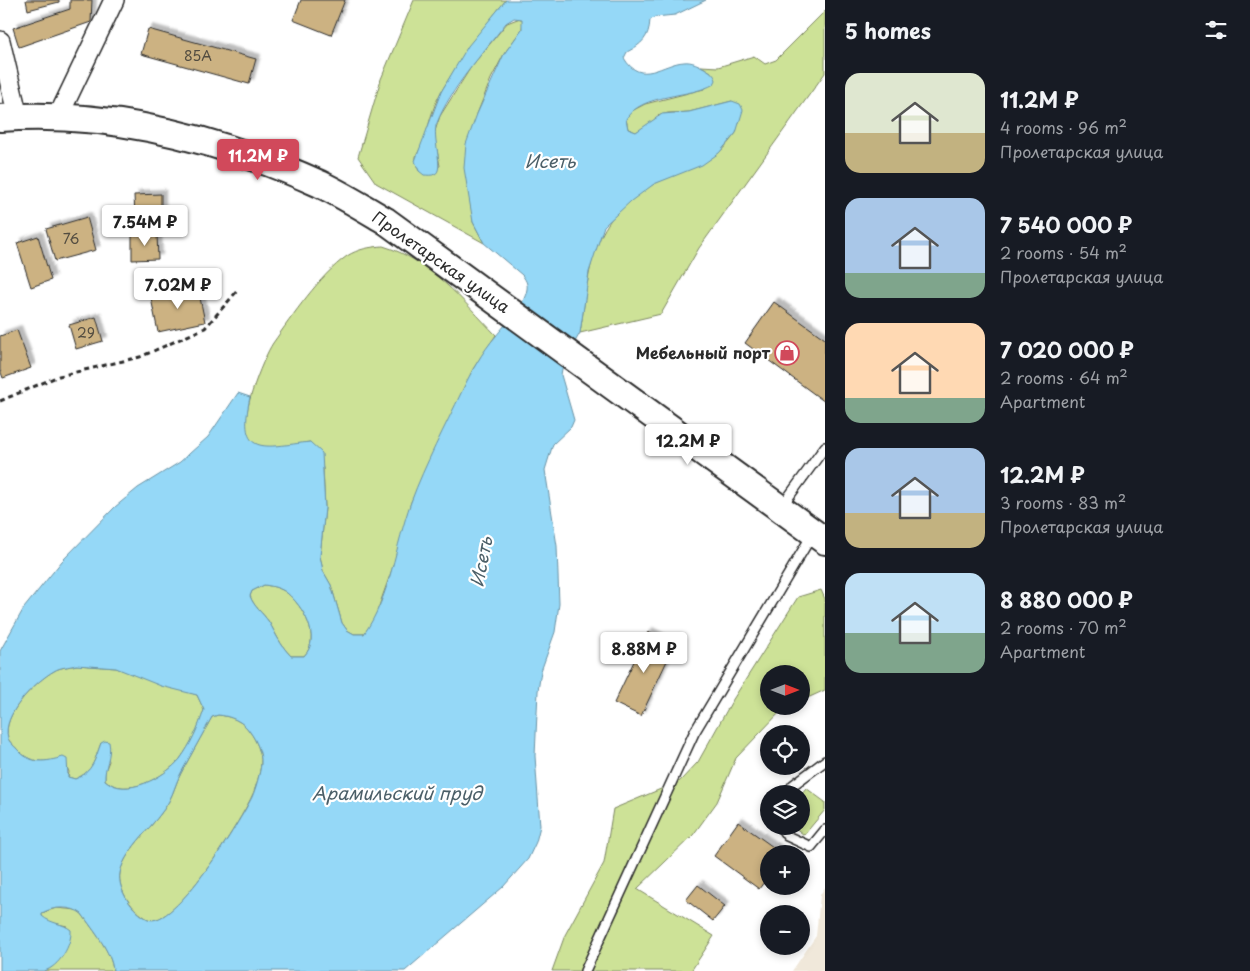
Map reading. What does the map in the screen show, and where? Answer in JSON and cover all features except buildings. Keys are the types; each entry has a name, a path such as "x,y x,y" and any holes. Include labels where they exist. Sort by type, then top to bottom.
{"main road":[{"name":"Пролетарская улица","path":"9,118 58,117 121,123 194,137 268,162 322,185 386,220 819,536"}],"street":[{"path":"58,117 114,0"},
{"path":"0,41 9,118"}],"lane":[{"path":"780,508 825,447"},
{"path":"585,971 694,733 819,536"},
{"path":"794,785 825,761"},
{"path":"786,835 811,846 825,830"}],"path":[{"path":"0,401 59,376 140,357 205,328 238,290"}],"shaded area":[{"path":"825,887 825,971 792,971 803,955 810,955 810,945 816,936 820,895"}],"green space":[{"path":"414,0 506,0 464,56 438,98 423,143 416,156 419,171 440,166 434,134 440,116 471,67 507,23 520,18 523,22 522,29 504,54 491,79 477,114 473,222 484,243 376,183 358,157 381,79"},
{"path":"825,11 825,73 699,248 661,314 580,333 591,266 605,229 617,212 634,197 656,183 711,158 736,133 732,101 689,112 668,113 657,116 653,122 636,132 628,129 626,119 630,112 645,104 704,89 711,72 701,66 718,67 754,56 765,64 776,60"},
{"path":"383,246 400,252 431,271 496,335 473,369 411,502 395,561 374,620 364,634 354,634 347,630 342,623 331,585 323,571 320,556 325,508 323,468 310,442 278,447 262,446 250,440 246,432 246,421 252,392 269,351 307,296 326,274 347,256 364,249"},
{"path":"264,585 285,591 304,614 311,632 311,640 309,649 304,656 291,656 287,652 269,622 252,600 250,596 252,591"},
{"path":"821,590 825,599 825,690 810,697 810,665 760,665 760,715 777,715 768,725 760,725 760,733 736,758 717,802 693,835 637,889 714,936 691,971 552,971 565,935 604,863 613,809 680,781 698,762 732,701 798,597"},
{"path":"77,665 116,668 197,695 204,710 188,748 180,759 165,773 155,779 134,786 123,787 105,780 105,771 109,761 101,743 90,769 75,779 68,777 69,772 63,758 38,761 22,754 9,739 7,729 15,709 38,682 54,671"},
{"path":"218,715 232,718 247,728 260,751 261,764 255,789 222,848 190,891 174,908 160,918 148,919 137,911 124,893 120,880 123,864 128,854 164,810 181,773 212,717"},
{"path":"810,791 825,802 825,810 810,828"},
{"path":"56,908 77,910 82,914 106,949 113,971 44,971 52,967 67,926 49,922 42,917 42,913"}],"water":[{"name":"Арамильский пруд","path":"506,0 706,0 675,15 655,17 650,20 644,40 627,52 624,58 631,67 645,72 676,63 693,63 712,73 716,80 714,84 693,92 654,100 643,105 633,111 626,119 628,129 636,132 662,114 689,112 732,101 740,104 743,110 736,133 719,153 702,165 654,184 631,201 604,226 589,272 580,333 563,363 561,375 574,420 571,427 553,444 545,470 557,546 559,604 555,632 541,671 538,691 535,756 540,826 536,842 528,859 503,887 405,971 113,971 106,949 82,914 73,909 63,908 52,909 42,913 42,916 46,919 71,930 67,949 55,965 44,971 0,971 0,651 24,608 62,561 115,507 138,488 180,462 208,437 238,393 250,397 247,430 251,439 258,444 279,446 310,442 322,453 325,508 320,556 323,571 331,585 342,623 347,630 354,634 364,634 373,619 387,587 405,519 429,460 473,369 486,349 519,308 527,289 527,283 522,275 484,243 473,222 464,168 466,144 477,114 504,54 522,29 522,19 514,18 506,23 450,97 436,129 438,171 432,175 424,175 419,171 415,161 441,92 468,46","holes":["264,585 285,591 304,614 311,632 309,649 304,656 291,656 287,652 269,622 252,600 250,596 252,591","76,665 116,668 161,686 197,695 204,710 188,748 180,759 165,773 144,783 123,787 113,785 105,780 110,752 109,742 101,743 90,769 75,779 68,777 67,759 63,757 44,761 28,758 9,741 7,729 10,719 15,709 38,682 59,669","218,715 236,720 244,725 252,735 261,755 260,772 256,785 252,797 222,848 190,891 174,908 160,918 148,919 142,916 127,900 121,886 120,873 128,854 164,810 181,773 212,717"]}],"place":[{"name":"Мебельный порт","path":"787,353"}],"water label":[{"name":"Исеть","path":"550,162"},
{"name":"Исеть","path":"482,562"}]}
